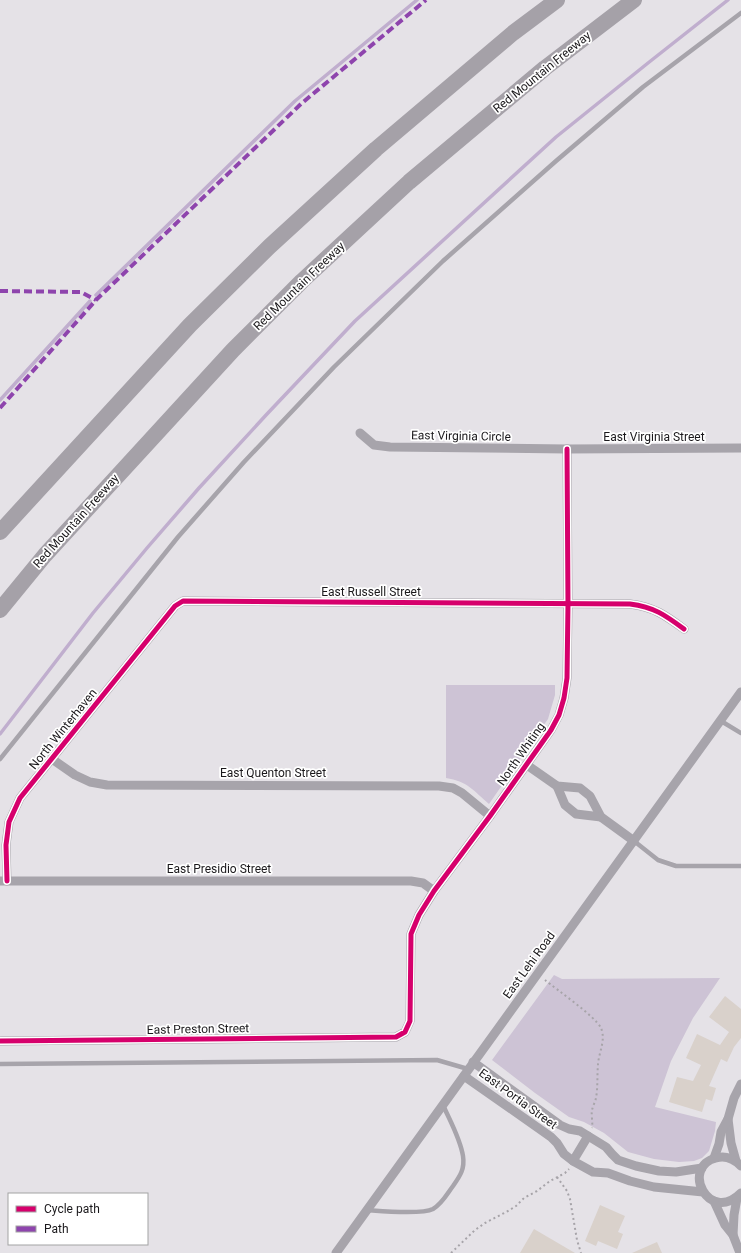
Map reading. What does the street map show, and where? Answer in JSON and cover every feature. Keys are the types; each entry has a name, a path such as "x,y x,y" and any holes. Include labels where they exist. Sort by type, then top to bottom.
{"highway":[{"path":"0,532 190,325 270,246 376,149 513,33 557,0"},
{"name":"Red Mountain Freeway","path":"0,610 45,555 232,350 302,281 415,177 545,68 634,0"}],"street":[{"name":"East Virginia Circle","path":"360,433 374,445 390,447 567,449"},
{"name":"East Virginia Street","path":"567,449 741,448"},
{"name":"North Whiting","path":"396,1037 405,1032 410,1021 411,934 418,915 551,730 559,715 564,698 567,678 568,604 567,449"},
{"name":"East Russell Street","path":"175,606 183,601 630,604 644,606 665,615 684,629"},
{"name":"North Winterhaven","path":"3,881 9,822 20,798 175,606"},
{"name":"East Lehi Road","path":"336,1253 741,692"},
{"name":"East Quenton Street","path":"52,759 75,775 90,782 107,785 439,786 453,788 462,793 490,816"},
{"path":"526,765 557,786 580,788 590,796 601,817 634,841"},
{"path":"557,786 565,805 576,814 601,817"},
{"name":"East Presidio Street","path":"3,881 411,881 423,883 434,891"},
{"name":"East Preston Street","path":"0,1041 396,1037"},
{"name":"East Portia Street","path":"469,1069 560,1125 569,1129 580,1131 606,1147 618,1160 659,1171 676,1172 702,1168"},
{"name":"East Portia Street","path":"469,1069 551,1137 564,1154 573,1161 593,1172 608,1173 630,1181 654,1186 702,1192"},
{"path":"714,1158 721,1132 728,1119 734,1098 741,1084"},
{"path":"728,1119 731,1143 738,1163"},
{"path":"573,1161 588,1136"},
{"path":"738,1163 729,1158 714,1158 707,1162 702,1168 699,1180 702,1192 714,1201 722,1203 730,1202 739,1196"},
{"path":"733,1235 734,1215 739,1196"},
{"path":"714,1201 725,1225 733,1235 740,1253"}],"lane":[{"path":"0,759 188,526 244,462 345,355 443,261 556,161 643,87 741,13"},
{"path":"721,720 741,733"},
{"path":"634,841 658,860 676,866 741,866"},
{"path":"0,1064 437,1060 469,1069"},
{"path":"366,1210 426,1212 440,1204 457,1181 464,1166 463,1156 460,1145 443,1105"}],"path":[{"path":"537,974 586,1013 602,1029 603,1035 598,1064 596,1100 592,1110 592,1129 588,1136"},
{"path":"451,1253 485,1222 508,1211 524,1198 565,1173 573,1161"},
{"path":"557,1177 567,1191 570,1199 577,1240 581,1253"}],"shaded area":[{"path":"446,685 555,685 555,695 548,719 489,804 465,784 446,778"},
{"path":"554,975 562,979 720,978 693,1018 671,1061 655,1107 716,1122 709,1151 702,1158 694,1161 679,1162 654,1159 628,1152 604,1133 584,1122 569,1117 492,1060"}],"building":[{"path":"725,996 741,1009 741,1038 734,1047 727,1062 721,1059 709,1086 716,1088 712,1101 706,1099 702,1112 669,1102 677,1077 693,1081 701,1065 686,1058 697,1034 720,1045 729,1032 709,1017"},
{"path":"600,1205 625,1216 618,1232 623,1234 617,1249 598,1241 596,1246 585,1241"},
{"path":"534,1229 575,1253 520,1253"},
{"path":"657,1242 662,1253 632,1253"}],"waterway":[{"path":"96,295 295,101 417,0"},
{"path":"0,734 93,613 147,548 199,488 355,321 556,137 728,0"},
{"path":"0,400 90,301"}],"marked path":[{"path":"0,408 96,300 302,103 426,0"},
{"path":"0,291 81,292 96,300"}],"cycle path":[{"path":"0,1041 396,1037 405,1032 410,1021 411,934 419,915 434,891 490,816 551,730 559,715 564,698 567,678 568,604 567,449"},
{"path":"7,881 6,845 9,822 20,798 175,606 183,601 630,604 646,607 659,612 684,629"}]}
